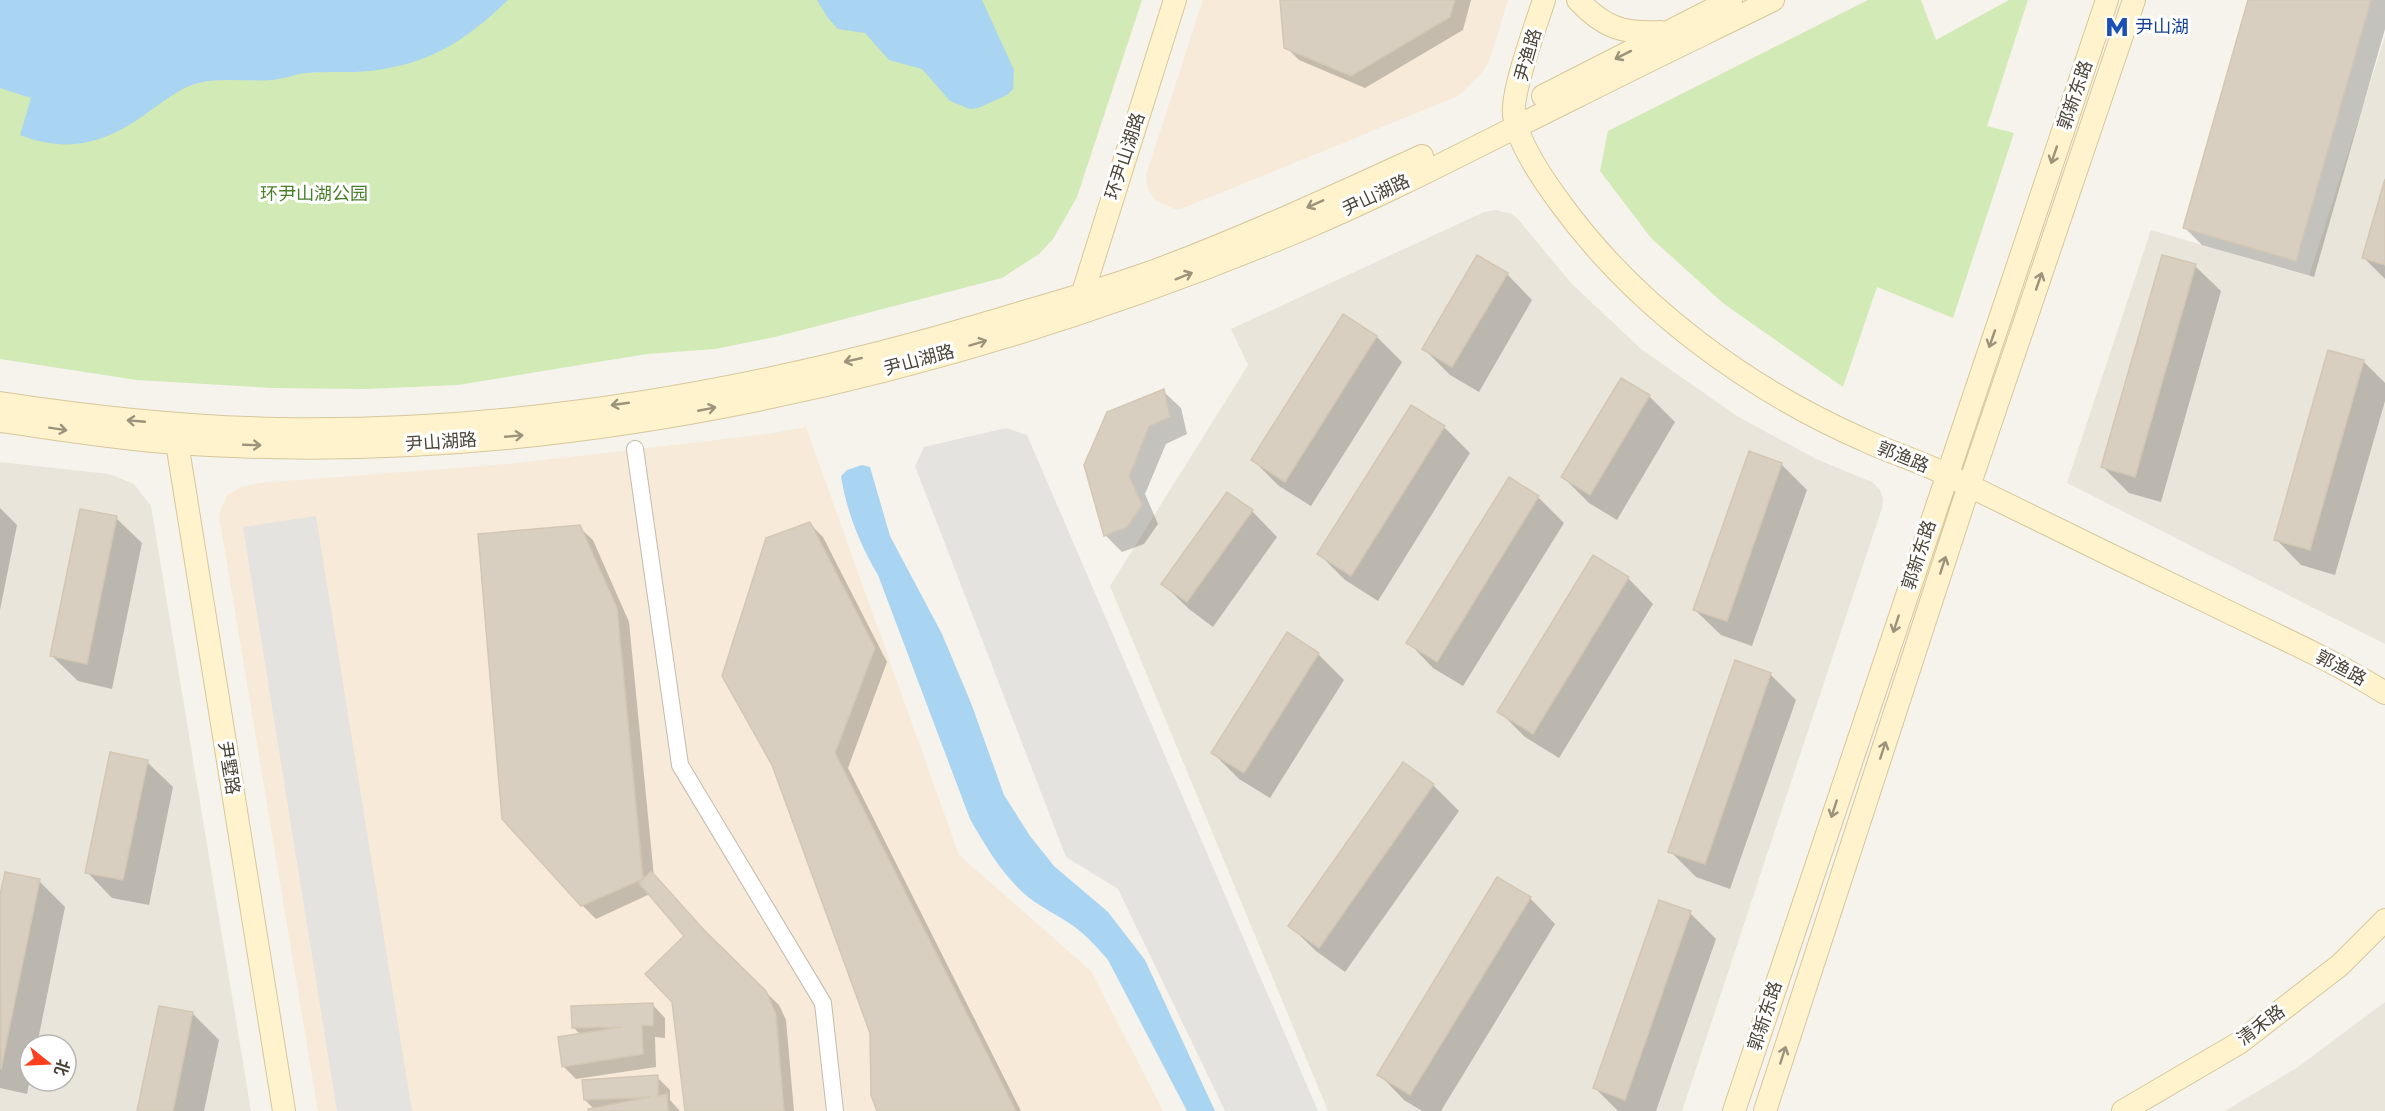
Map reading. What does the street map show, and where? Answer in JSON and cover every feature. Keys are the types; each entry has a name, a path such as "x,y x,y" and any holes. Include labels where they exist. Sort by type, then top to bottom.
{"main road":[{"name":"环尹山湖路","path":"1079,304 1175,0"},
{"name":"尹渔路","path":"1515,119 1525,57 1544,0"},
{"path":"1578,0 1596,17 1616,29 1635,33 1668,31"},
{"name":"尹山湖路","path":"1515,119 1668,31 1731,0"},
{"name":"尹山湖路","path":"0,421 178,434 348,437 432,424 559,413 767,380 908,347 1079,304 1298,213 1455,141 1515,119 1773,0"},
{"name":"郭新东路","path":"1734,1111 2099,11 2107,0"},
{"name":"郭新东路","path":"1765,1111 1969,487 2134,0"},
{"name":"郭渔路","path":"1515,119 1542,178 1579,229 1622,276 1668,317 1730,365 1804,411 1863,440 1946,474 2321,657 2385,693"},
{"name":"尹山湖路","path":"0,403 178,434"},
{"name":"尹墅路","path":"178,434 284,1111"},
{"name":"清禾路","path":"2123,1111 2239,1043 2340,965 2385,920"}],"street":[{"path":"634,449 680,765 823,1003 835,1111"}],"shaded area":[{"path":"1203,0 1508,0 1489,62 1481,74 1458,96 1181,209 1174,209 1155,200 1148,189 1146,175"},
{"path":"2385,36 2385,644 2067,483 2151,230 2309,276"},
{"path":"1495,210 1512,214 1518,219 1571,283 1641,349 1737,416 1816,459 1872,482 1880,490 1883,499 1882,508 1682,1111 1328,1111 1110,586 1248,365 1231,329 1484,212"},
{"path":"806,427 959,855 1091,971 1163,1111 318,1111 219,515 227,495 241,487 260,483 509,464 768,434"},
{"path":"1006,428 1027,435 1318,1111 1225,1111 1118,889 1066,857 915,466 924,447"},
{"path":"0,462 109,474 134,484 151,506 251,1111 0,1111"},
{"path":"316,516 412,1111 337,1111 243,527"},
{"path":"2385,1002 2385,1111 2225,1111 2298,1067"}],"green space":[{"name":"环尹山湖公园","path":"0,0 1142,0 1077,197 1053,239 1039,254 1002,278 775,337 715,349 647,354 458,385 367,389 271,388 137,380 0,359"},
{"path":"1868,0 1921,0 1936,40 2009,0 2028,0 1987,126 2014,133 1953,318 1877,287 1843,387 1724,304 1651,238 1600,171 1608,131"}],"water":[{"path":"0,0 508,0 461,39 411,63 370,71 314,72 274,80 216,80 198,83 178,92 117,132 86,142 54,144 20,135 31,98 0,88"},
{"path":"817,0 982,0 1014,70 1013,89 1007,95 978,108 970,109 950,101 922,69 889,60 865,33 838,29"},
{"path":"862,465 870,467 890,536 942,634 971,703 1004,795 1030,836 1054,866 1108,912 1145,960 1215,1111 1187,1111 1108,960 1091,941 1067,921 1033,901 1019,889 996,861 970,819 878,575 865,552 850,514 841,476 847,470"}],"building":[{"path":"1280,0 1455,0 1450,17 1351,76 1284,48"},
{"path":"2248,0 2371,0 2296,261 2183,228"},
{"path":"2385,179 2385,265 2362,258"},
{"path":"1477,255 1508,273 1452,367 1422,349"},
{"path":"2162,255 2196,264 2135,477 2101,467"},
{"path":"1343,314 1377,336 1285,482 1251,460"},
{"path":"2328,350 2364,360 2310,550 2274,540"},
{"path":"1621,378 1650,395 1590,495 1561,477"},
{"path":"1164,389 1170,417 1149,426 1129,476 1142,505 1127,527 1104,536 1084,465 1107,412"},
{"path":"1411,405 1445,426 1351,576 1317,554"},
{"path":"1749,451 1782,463 1727,621 1693,610"},
{"path":"1509,477 1539,496 1437,662 1406,643"},
{"path":"1227,492 1253,510 1187,602 1161,584"},
{"path":"80,509 117,516 87,664 50,656"},
{"path":"810,522 875,648 835,753 1016,1111 877,1111 871,1095 870,1033 772,765 722,676 766,538"},
{"path":"580,525 617,608 643,879 581,906 502,819 478,534"},
{"path":"1593,555 1629,577 1533,734 1497,712"},
{"path":"1287,632 1319,653 1244,773 1211,753"},
{"path":"1735,660 1771,673 1705,864 1668,852"},
{"path":"110,752 148,760 123,880 85,873"},
{"path":"1403,762 1434,784 1319,948 1288,926"},
{"path":"651,871 704,930 766,991 776,1015 784,1111 685,1111 672,1002 645,974 684,936 639,883"},
{"path":"5,872 40,879 1,1069 0,895"},
{"path":"1497,877 1531,897 1410,1095 1377,1075"},
{"path":"1659,900 1691,911 1625,1100 1593,1088"},
{"path":"653,1003 653,1026 642,1025 643,1054 562,1067 558,1037 622,1027 572,1028 571,1006"},
{"path":"159,1006 193,1012 173,1111 137,1111"},
{"path":"658,1075 658,1096 667,1094 668,1111 588,1111 588,1109 651,1097 584,1100 582,1080"}],"place":[{"name":"尹山湖","path":"2117,27"}]}
